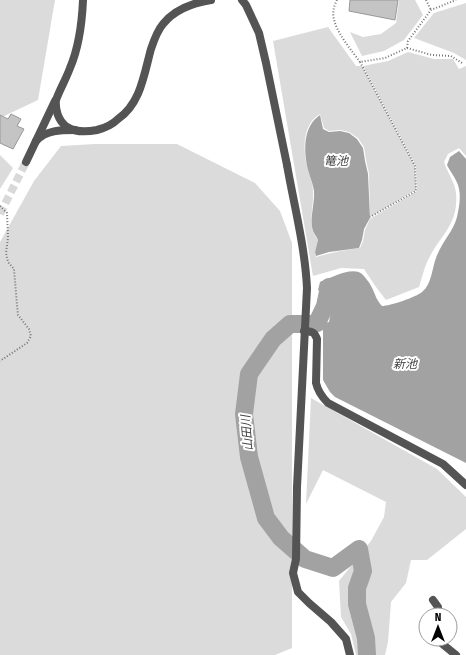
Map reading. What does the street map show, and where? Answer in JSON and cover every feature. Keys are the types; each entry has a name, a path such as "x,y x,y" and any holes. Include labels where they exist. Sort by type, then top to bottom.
{"street":[{"path":"26,162 70,68 82,23 83,0"},
{"path":"56,100 55,106 62,123 70,129 92,131 106,128 131,108 138,94 154,40 162,24 175,12 190,4 211,0"},
{"path":"242,0 246,5 259,33 266,63 303,248 306,277 297,487 296,559 293,573 298,592 331,622 346,639 350,655"},
{"path":"36,142 40,136 51,132 78,130"},
{"path":"304,331 313,332 316,334 317,389 328,403 443,464 466,485"},
{"path":"433,600 438,607"},
{"path":"446,647 456,655"}],"path":[{"path":"337,0 334,6 334,18 339,32 360,62 415,166 416,191 370,217"},
{"path":"426,0 431,10"},
{"path":"407,48 408,41 431,10 456,0"},
{"path":"360,62 385,58 407,48 432,55 451,56 462,63"},
{"path":"0,206 7,213 8,238 6,253 8,262 14,269 18,315 29,330 31,336 27,343 0,361"}],"shaded area":[{"path":"0,0 55,0 38,100 0,118"},
{"path":"399,0 415,0 423,15 404,40 384,51 362,56 350,32 363,37 381,34 396,23"},
{"path":"466,3 466,60 454,53 414,38 434,13"},
{"path":"328,27 356,66 362,66 415,166 416,190 370,217 369,174 364,147 358,138 349,132 340,130 329,131 324,128 320,114 309,125 305,139 306,163 313,188 311,222 313,232 318,240 315,252 316,257 360,248 370,219 417,191 416,166 363,66 388,61 408,52 434,59 453,59 459,69 466,66 466,156 459,148 448,154 444,162 453,181 456,193 455,213 452,222 428,260 419,287 386,300 364,269 341,268 313,276 273,41"},
{"path":"95,144 177,144 255,183 280,211 292,243 292,648 275,655 0,655 0,242 34,181 61,146"},
{"path":"0,155 13,168 0,189"},
{"path":"311,398 437,469 466,497 466,529 427,560 411,560 406,583 391,602 388,642 385,655 356,655 351,634 341,617 339,581 371,541 384,517 386,502 323,470 306,504"}],"water":[{"name":"篭池","path":"320,115 323,129 329,132 340,131 349,133 357,139 363,148 368,174 370,218 364,229 359,248 329,252 316,256 315,252 318,240 312,226 314,191 308,170 305,148 307,133 310,126"},
{"name":"新池","path":"459,151 466,159 466,463 335,397 330,392 323,380 323,329 325,323 329,322 334,296 332,293 321,292 318,290 320,282 353,271 362,274 370,284 382,306 403,301 422,292 428,285 438,253 453,228 457,217 460,192 456,180 447,165 450,157"}],"building":[{"path":"350,0 398,0 395,20 349,11"},
{"path":"11,114 21,119 17,126 24,129 13,149 0,143 0,115 8,119"}],"waterway":[{"name":"山田川","path":"346,296 340,290 329,287 325,306 317,323 290,324 273,339 249,374 244,414 249,457 266,518 281,538 305,559 333,568 359,549 363,571 357,588 357,604 366,638 367,655"}],"tunnel":[{"path":"0,214 26,162"}]}
